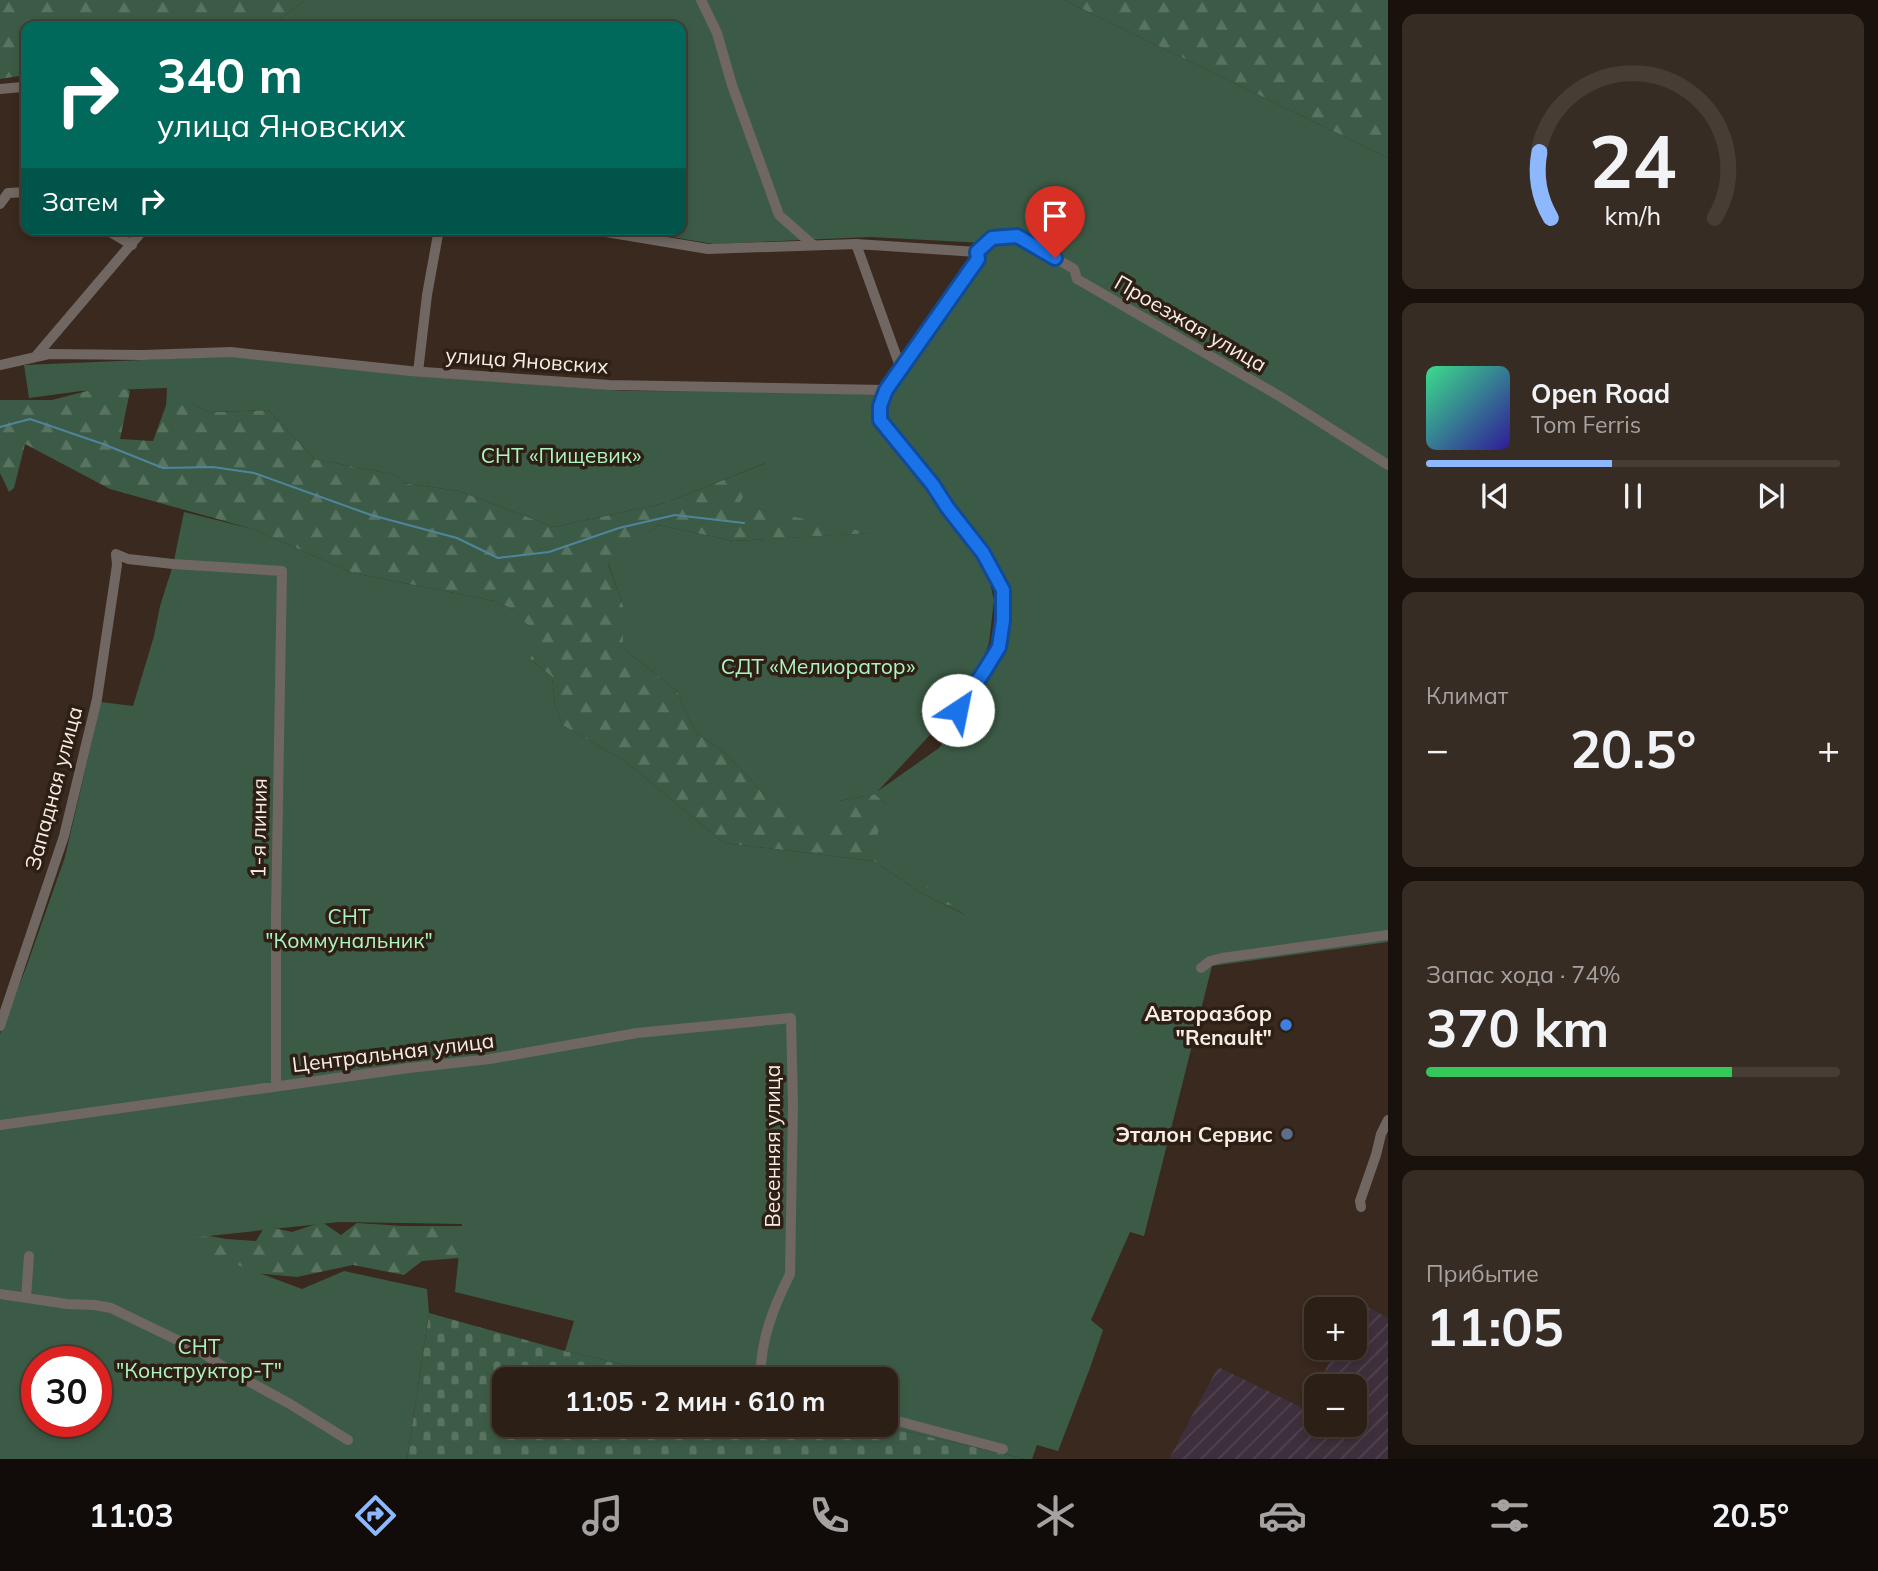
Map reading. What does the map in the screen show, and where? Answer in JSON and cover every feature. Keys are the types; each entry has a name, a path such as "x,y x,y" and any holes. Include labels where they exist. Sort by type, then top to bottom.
{"street":[{"path":"701,0 717,33 732,85 779,215 813,245"},
{"path":"0,89 21,87"},
{"path":"0,204 8,193 21,192"},
{"path":"115,235 132,245"},
{"path":"36,356 140,235"},
{"path":"418,372 427,295 438,235"},
{"path":"624,235 708,249 856,244 977,252 978,259 886,390 880,406 880,420 933,485 983,553 1003,590 1003,620 999,647 945,729"},
{"name":"Проезжая улица","path":"977,252 992,238 1017,236 1074,269 1077,279 1281,397 1388,465"},
{"path":"856,244 901,369"},
{"name":"улица Яновских","path":"0,365 49,354 231,352 418,372 609,386 886,390"},
{"name":"1-я линия","path":"116,554 128,559 173,565 282,571 276,1086"},
{"name":"Западная улица","path":"0,1026 64,836 78,783 97,699 117,565 116,554"},
{"path":"1201,968 1210,961 1222,958 1388,935"},
{"name":"Центральная улица","path":"0,1125 490,1059 637,1034 791,1018"},
{"name":"Весенняя улица","path":"760,1367 778,1297 790,1274 793,1105 791,1018"},
{"path":"1361,1206 1360,1200 1388,1120"},
{"path":"1376,1155 1387,1137 1388,1130"},
{"path":"26,1298 29,1256"},
{"path":"0,1294 111,1308 200,1352 348,1440"},
{"path":"898,1421 1003,1449"}],"shaded area":[{"path":"1367,1306 1388,1318 1388,1459 1169,1459 1218,1367 1304,1409 1304,1437 1367,1437 1367,1374 1323,1374 1331,1360 1367,1360"}],"green space":[{"path":"0,0 305,0 278,21 21,21 21,74 0,79"},
{"path":"305,0 1064,0 1388,158 1388,942 1212,966 1144,1236 1130,1232 1091,1320 1103,1330 1058,1451 1037,1445 1032,1459 1025,1459 898,1429 898,1367 634,1367 565,1351 574,1321 455,1292 462,1224 339,1222 171,1240 302,1289 344,1271 427,1289 429,1313 407,1459 0,1459 0,1034 65,857 101,702 133,706 173,565 184,512 253,529 353,573 495,601 514,610 540,638 530,659 552,677 555,704 562,725 625,761 724,843 874,861 921,893 965,915 874,845 887,805 875,794 839,801 819,825 764,794 723,751 696,733 677,691 623,648 623,605 608,563 658,525 734,541 870,533 738,505 765,463 665,503 554,527 459,491 404,483 396,475 315,459 268,410 210,412 192,404 166,407 167,388 81,391 29,398 24,365 237,356 394,374 625,391 877,392 874,418 972,547 989,579 994,600 989,643 981,665 941,723 878,791 939,748 976,698 1000,654 1007,608 1000,573 966,522 886,421 885,411 890,393 983,260 984,243 870,237 714,244 659,235 686,235 686,21 278,21"},
{"path":"1064,0 1388,0 1388,158"},
{"path":"118,383 130,391 120,439 153,441 168,400 192,404 210,412 268,410 315,459 396,475 404,483 459,491 554,527 665,503 766,463 739,505 874,533 734,541 658,525 608,564 623,605 623,648 677,691 696,733 723,751 764,794 839,801 875,794 887,805 970,917 921,893 874,861 724,843 625,761 562,725 555,704 552,677 530,659 514,610 495,601 353,573 253,529 110,489 25,444 14,488 9,492 0,473 0,400 52,400"},
{"path":"322,1222 341,1235 357,1223 463,1226 495,1255 422,1261 404,1275 353,1265 297,1277 253,1273 119,1230 171,1229 226,1239 256,1241 265,1226 292,1232"},
{"path":"429,1313 565,1351 634,1367 492,1367 492,1437 898,1437 898,1429 1025,1459 407,1459"}],"waterway":[{"path":"0,427 30,419 163,468 213,467 254,473 371,515 457,538 498,558 549,552 619,528 675,515 744,523"}],"place":[{"name":"Авторазбор \"Renault\"","path":"1286,1025"},
{"name":"Эталон Сервис","path":"1287,1134"}],"route":[{"path":"958,710 999,647 1003,620 1003,590 983,553 933,485 880,420 880,406 886,390 978,259 977,252 992,238 1017,236 1055,258"}],"park label":[{"name":"СНТ «Пищевик»","path":"561,455"},
{"name":"СДТ «Мелиоратор»","path":"818,666"},
{"name":"СНТ \"Коммунальник\"","path":"349,928"},
{"name":"СНТ \"Конструктор-Т\"","path":"199,1358"}]}
